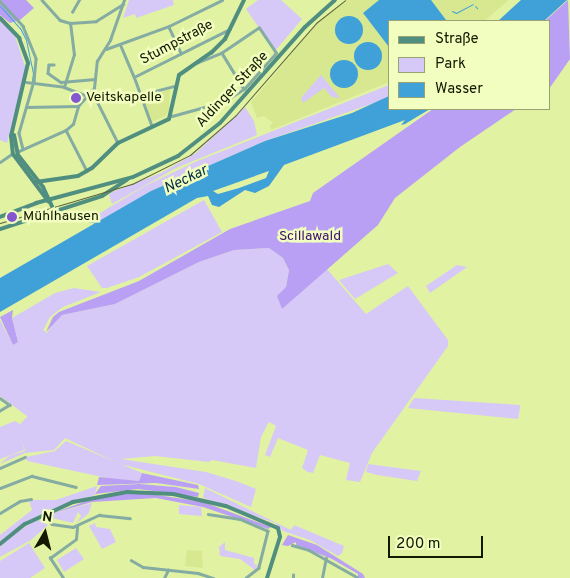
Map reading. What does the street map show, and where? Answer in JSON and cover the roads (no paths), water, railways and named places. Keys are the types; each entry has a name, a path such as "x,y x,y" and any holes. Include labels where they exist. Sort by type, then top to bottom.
{"main road":[{"path":"172,116 174,86 180,75 218,47 244,0"},
{"name":"Aldinger Straße","path":"0,229 102,196 133,177 178,156 215,128 305,27 335,0"},
{"path":"0,18 14,31 24,46 28,63 26,82 14,127 14,153 46,191 48,201"},
{"name":"Aldinger Straße","path":"37,181 69,178 87,172 118,143 172,116"},
{"name":"Aldinger Straße","path":"0,217 38,203 133,177"},
{"path":"46,191 51,179"},
{"path":"37,181 43,196 54,211"},
{"path":"38,203 43,196"},
{"path":"0,544 43,514 93,496 151,492 208,501 273,525 280,533 267,578"}],"street":[{"path":"42,0 60,20 70,23 96,21 123,4"},
{"path":"72,12 79,0"},
{"path":"0,162 14,153 66,130 73,124 78,106 90,95 95,78 96,61 106,49 124,0"},
{"path":"106,49 121,46 169,26 222,0"},
{"path":"0,1 19,20 34,54 34,84 19,133 23,149"},
{"path":"64,87 67,82 66,74 72,67 74,54 70,23"},
{"path":"169,26 181,53"},
{"name":"Stumpstraße","path":"134,78 230,28"},
{"name":"Aldinger Straße","path":"172,116 223,102 244,89 276,53 259,28 222,53 244,89"},
{"path":"121,46 152,126"},
{"path":"196,62 222,53"},
{"path":"54,65 49,65 50,75 67,82 95,78"},
{"path":"26,82 64,87 90,95 96,99 114,101"},
{"path":"120,100 174,86"},
{"path":"96,99 118,143"},
{"path":"26,107 78,106"},
{"path":"66,130 87,172"},
{"path":"0,398 10,405 0,411"},
{"path":"0,468 25,457"},
{"path":"0,488 32,476 76,487"},
{"path":"0,513 20,501 31,499"},
{"path":"43,514 52,524 77,527 99,515 130,518"},
{"path":"208,514 240,519 268,531 259,568 246,578"},
{"path":"63,578 50,558 76,539 77,527"},
{"path":"292,545 326,558 357,577"},
{"path":"322,578 326,558"},
{"path":"131,560 143,568 168,570 213,578"},
{"path":"164,578 168,570"}],"water":[{"path":"379,0 431,0 446,20 388,20 388,46 363,13"},
{"path":"521,0 567,0 545,20 499,20"},
{"path":"349,16 359,20 363,30 359,40 349,44 339,40 335,30 339,20"},
{"path":"368,42 378,46 382,56 378,66 368,70 358,66 354,56 358,46"},
{"path":"344,60 354,64 358,74 354,84 344,88 334,84 330,74 334,64"},
{"name":"Neckar","path":"388,96 388,110 428,110 405,124 401,125 405,120 284,165 269,186 255,193 245,190 219,207 212,205 208,196 197,198 0,312 0,278 151,191 265,141 352,113","holes":["269,171 266,178 218,194 213,191"]}],"waterway":[{"path":"452,11 456,13 473,4"},
{"path":"0,6 20,28 26,40 33,72 32,81"},
{"path":"88,221 97,223"}],"tram line":[{"path":"0,223 132,184 190,155 235,116 316,23 345,0"}],"place":[{"name":"Veitskapelle","path":"76,98"},
{"name":"Mühlhausen","path":"12,217"}],"park label":[{"name":"Scillawald","path":"310,237"}]}
